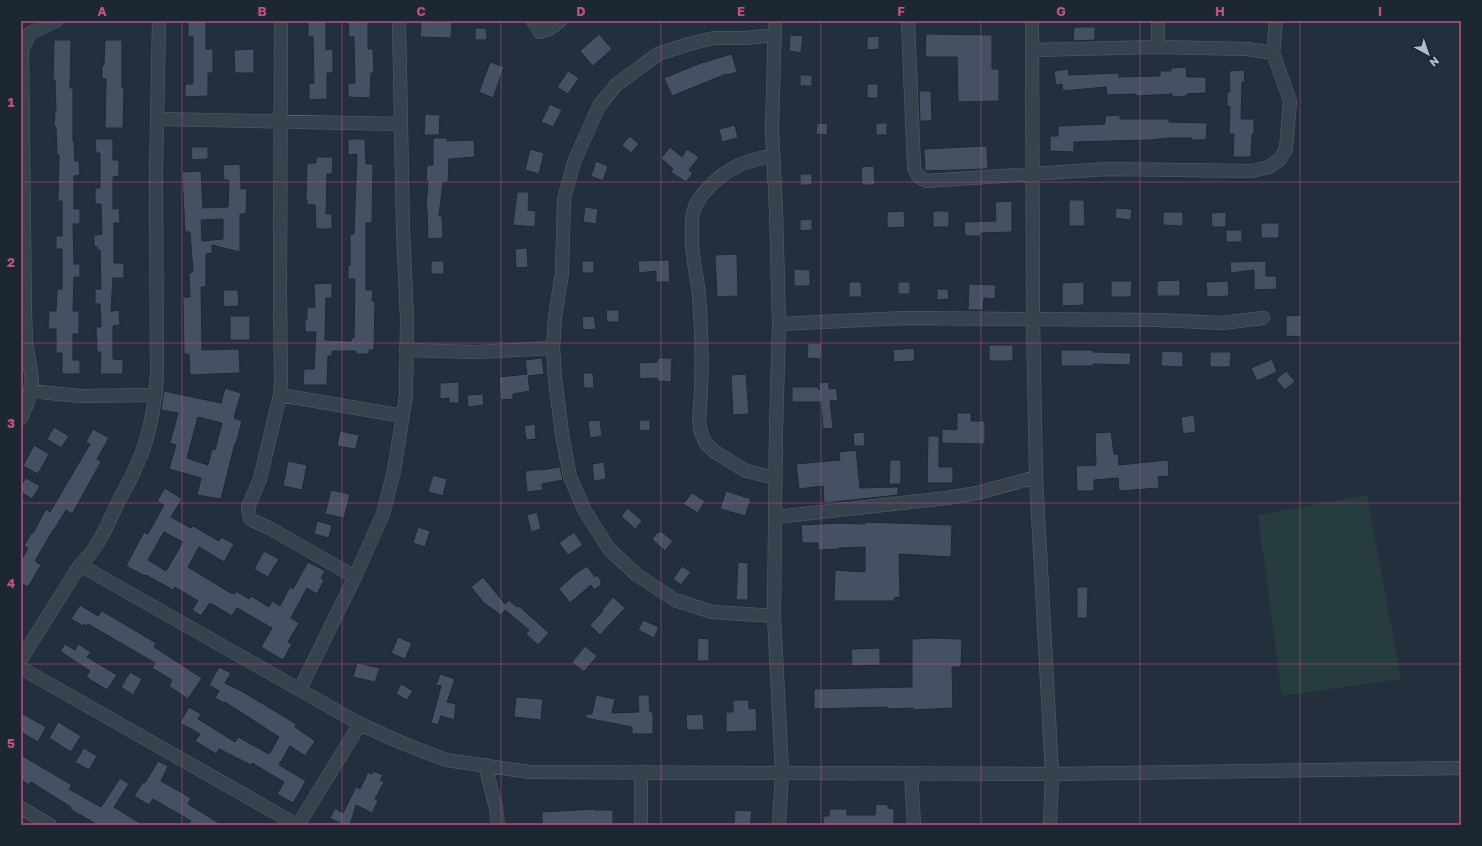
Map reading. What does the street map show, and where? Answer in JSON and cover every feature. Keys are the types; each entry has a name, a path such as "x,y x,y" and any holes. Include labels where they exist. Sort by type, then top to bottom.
{"street":[{"path":"21,418 28,402 32,379 26,343 25,310 22,49 30,33 56,21"},
{"path":"21,659 80,565 91,555 104,533 136,467 147,440 156,395 156,171 159,21"},
{"path":"281,21 281,383 280,395 260,479 248,507 250,519 271,529 355,577"},
{"path":"300,689 355,577 383,514 394,471 406,395 407,318 399,21"},
{"path":"533,21 540,32 549,29 560,21"},
{"path":"775,21 773,155 779,324 775,478 776,517 774,616 782,772 780,825"},
{"path":"908,21 914,168 918,176 926,181 1107,169 1252,171 1268,167 1280,159 1286,149 1290,101 1274,53 1276,21"},
{"path":"1032,21 1033,319 1036,477 1052,774 1050,825"},
{"path":"1158,21 1158,47"},
{"path":"774,616 712,612 675,600 636,575 609,549 585,511 570,477 562,434 555,379 553,348 555,317 562,273 564,199 574,162 599,106 616,85 658,54 714,38 745,38 775,35"},
{"path":"1032,50 1158,47 1247,49 1274,53"},
{"path":"158,120 401,124"},
{"path":"773,155 746,162 728,170 703,193 693,212 692,244 702,342 701,433 706,444 732,463 746,471 775,478"},
{"path":"779,324 905,318 1158,320 1222,324 1263,318"},
{"path":"406,350 475,352 553,348"},
{"path":"30,391 80,396 156,395"},
{"path":"280,395 402,416"},
{"path":"776,517 947,498 1036,477"},
{"path":"80,565 300,689 342,715 402,743 446,760 485,764 529,772 1052,774 1461,768"},
{"path":"21,668 297,825 360,724"},
{"path":"485,764 496,808 498,825"},
{"path":"641,772 641,825"},
{"path":"912,773 914,825"},
{"path":"21,808 50,825"}],"green space":[{"path":"1367,495 1401,679 1282,696 1258,515"}],"building":[{"path":"188,21 206,21 206,49 213,49 213,73 208,73 208,96 185,97 185,84 193,84 193,37 188,37"},
{"path":"308,21 326,21 326,50 333,49 333,73 327,73 327,99 309,100 309,83 314,83 313,37 308,37"},
{"path":"348,21 368,21 368,49 373,49 374,73 371,73 370,98 348,97 348,83 355,83 354,37 349,37"},
{"path":"421,21 452,22 451,38 420,37"},
{"path":"1074,27 1095,27 1095,40 1073,41"},
{"path":"475,28 486,28 487,40 475,40"},
{"path":"599,34 612,49 593,66 580,51"},
{"path":"926,34 992,35 992,69 999,69 999,101 958,102 957,57 925,57"},
{"path":"790,35 803,36 801,53 789,51"},
{"path":"879,36 879,49 867,50 867,37"},
{"path":"54,40 71,40 70,88 73,88 73,141 75,161 79,161 80,175 74,176 74,209 80,209 80,224 73,224 74,264 80,264 80,277 74,277 73,311 79,311 79,334 73,334 73,360 80,360 80,374 62,374 62,353 56,353 56,329 48,329 49,311 56,311 57,289 62,289 62,249 56,249 56,236 62,236 62,201 58,201 59,155 57,155 56,127 54,127 56,111 55,80 53,80"},
{"path":"105,40 122,40 122,88 124,88 123,128 105,128 106,79 102,79 102,65 104,65"},
{"path":"254,49 254,73 235,73 234,50"},
{"path":"732,54 737,72 726,74 672,96 664,78 701,63"},
{"path":"490,62 504,67 493,98 479,92"},
{"path":"1186,67 1187,77 1206,77 1206,93 1187,94 1187,96 1172,97 1172,94 1136,96 1136,94 1107,95 1106,87 1063,91 1062,84 1056,85 1054,71 1068,69 1069,75 1119,73 1119,77 1160,76 1160,71 1171,71 1171,68"},
{"path":"1244,70 1245,82 1242,82 1241,119 1254,119 1254,134 1252,134 1251,157 1233,157 1234,134 1229,134 1230,106 1227,106 1227,92 1230,92 1229,71"},
{"path":"568,71 579,78 568,94 557,87"},
{"path":"800,75 812,75 812,86 800,86"},
{"path":"867,84 878,84 878,98 867,98"},
{"path":"919,91 931,91 932,121 920,121"},
{"path":"550,104 562,110 553,127 541,122"},
{"path":"425,114 440,115 439,135 424,135"},
{"path":"1120,115 1120,119 1169,119 1169,122 1207,123 1206,140 1192,140 1192,138 1169,138 1074,142 1074,152 1050,151 1050,136 1058,136 1058,126 1105,124 1105,116"},
{"path":"817,123 828,124 827,135 816,134"},
{"path":"876,123 887,123 887,135 876,135"},
{"path":"735,125 738,138 722,142 719,129"},
{"path":"630,136 639,144 631,153 622,145"},
{"path":"433,138 447,138 447,141 474,140 475,157 449,159 448,182 443,182 439,216 442,216 443,238 428,239 426,209 428,181 426,181 427,165 433,165"},
{"path":"95,139 113,139 113,160 119,160 119,176 113,177 113,209 119,208 120,223 114,223 114,263 124,263 124,278 113,278 111,311 119,310 120,325 113,326 113,359 123,360 123,374 100,374 101,352 97,352 96,327 101,327 100,304 95,304 95,289 101,289 100,250 97,250 97,247 94,246 94,235 102,234 101,204 95,204 95,188 100,188 100,153 96,153"},
{"path":"348,139 365,139 366,164 373,164 372,223 366,223 366,290 373,290 372,301 375,301 374,350 369,350 369,354 356,354 356,351 332,351 332,356 328,356 327,385 303,385 304,369 314,369 316,332 305,332 305,319 307,319 307,307 315,307 314,284 332,283 332,298 326,298 325,340 351,341 351,338 354,338 355,279 348,279 348,265 350,265 350,234 354,234 357,154 348,155"},
{"path":"987,146 988,169 925,171 924,149"},
{"path":"191,147 208,147 208,159 192,160"},
{"path":"670,147 682,157 687,149 699,157 689,170 693,173 686,182 671,172 673,169 661,158"},
{"path":"530,149 544,153 539,174 525,170"},
{"path":"316,157 333,157 332,174 327,174 326,214 332,214 332,229 316,229 315,205 307,205 307,163 316,163"},
{"path":"596,161 608,166 603,181 591,176"},
{"path":"240,164 241,189 247,189 246,214 240,214 240,252 212,245 212,253 206,254 206,287 201,287 202,350 239,349 240,373 190,375 189,354 184,354 183,297 190,297 189,273 193,272 190,232 185,232 182,172 201,171 203,208 228,207 229,180 224,180 223,165","holes":["223,219 223,239 202,241 201,220"]},
{"path":"874,166 875,185 862,185 861,167"},
{"path":"800,174 812,174 812,185 800,185"},
{"path":"517,192 529,192 528,210 536,211 535,227 513,225"},
{"path":"1069,200 1084,200 1085,226 1069,226"},
{"path":"1012,201 1012,232 981,233 981,236 965,236 964,222 996,221 995,202"},
{"path":"585,207 598,209 596,224 583,222"},
{"path":"1116,208 1132,209 1131,220 1115,218"},
{"path":"904,211 905,227 887,228 887,212"},
{"path":"933,211 949,211 949,227 933,227"},
{"path":"1163,212 1183,212 1183,226 1163,225"},
{"path":"1226,212 1226,227 1212,227 1211,213"},
{"path":"812,219 812,230 800,231 800,220"},
{"path":"1261,223 1279,223 1279,238 1261,238"},
{"path":"1226,230 1242,230 1242,242 1226,242"},
{"path":"527,248 528,267 516,268 515,249"},
{"path":"737,254 738,296 717,297 715,255"},
{"path":"669,260 670,282 656,282 656,271 639,273 638,261"},
{"path":"431,261 444,261 444,274 431,274"},
{"path":"582,261 594,261 594,273 582,273"},
{"path":"1266,261 1266,276 1276,276 1277,289 1254,290 1254,270 1231,273 1230,262"},
{"path":"794,269 810,270 810,286 794,286"},
{"path":"1180,280 1180,296 1157,296 1157,281"},
{"path":"1111,281 1132,281 1131,297 1111,297"},
{"path":"1228,281 1229,296 1207,297 1206,282"},
{"path":"849,282 861,282 862,297 849,297"},
{"path":"898,282 910,282 910,294 898,294"},
{"path":"1084,282 1084,305 1062,306 1062,283"},
{"path":"969,284 996,285 995,299 984,298 983,310 968,310"},
{"path":"937,289 948,289 949,299 937,300"},
{"path":"223,290 238,290 239,306 224,307"},
{"path":"606,310 619,310 619,322 607,322"},
{"path":"1301,315 1301,337 1286,336 1286,316"},
{"path":"230,316 250,316 250,340 230,340"},
{"path":"594,316 596,329 583,330 582,317"},
{"path":"808,343 822,344 821,359 807,358"},
{"path":"989,345 1013,345 1013,361 989,361"},
{"path":"914,348 915,361 894,362 893,350"},
{"path":"1061,350 1093,350 1093,352 1131,353 1130,365 1093,364 1093,366 1061,366"},
{"path":"1162,351 1183,352 1183,367 1161,366"},
{"path":"1210,352 1231,352 1230,367 1210,367"},
{"path":"542,358 544,374 528,376 530,391 513,394 513,399 501,400 499,377 527,374 525,360"},
{"path":"658,358 672,358 671,382 657,381 657,378 640,379 639,363 657,362"},
{"path":"1272,359 1277,372 1257,381 1251,368"},
{"path":"1286,371 1295,381 1285,390 1276,380"},
{"path":"583,373 593,373 594,388 584,388"},
{"path":"746,374 749,414 733,415 731,375"},
{"path":"459,382 459,403 449,403 449,398 440,399 440,383"},
{"path":"829,382 829,389 836,388 838,400 830,401 833,428 823,429 821,402 792,402 792,387 819,387 819,383"},
{"path":"225,388 241,393 234,418 242,421 221,499 197,495 201,478 169,469 176,445 170,443 178,413 161,410 164,391 221,403","holes":["198,417 222,423 215,450 212,449 208,465 187,458"]},
{"path":"483,394 484,405 468,407 467,395"},
{"path":"957,413 971,413 971,421 985,421 985,444 942,443 942,429 957,430"},
{"path":"1194,415 1196,432 1183,434 1181,417"},
{"path":"600,420 602,436 590,438 588,421"},
{"path":"640,420 650,420 650,431 639,430"},
{"path":"535,424 536,439 526,440 524,426"},
{"path":"54,427 69,436 61,448 47,439"},
{"path":"93,429 109,438 97,459 101,462 72,514 66,510 53,530 35,561 41,565 28,587 21,583 21,561 28,548 24,546 46,509 50,512 90,444 86,442"},
{"path":"340,431 359,435 356,449 337,446"},
{"path":"864,432 865,446 854,446 853,433"},
{"path":"1111,432 1114,454 1118,454 1119,465 1168,460 1169,476 1158,477 1159,488 1119,491 1118,478 1094,480 1094,491 1077,491 1076,466 1096,465 1095,433"},
{"path":"928,436 939,436 939,467 953,467 953,483 927,483"},
{"path":"34,445 49,454 38,474 23,466"},
{"path":"856,450 860,488 898,487 898,495 824,503 823,486 799,489 796,464 840,460 839,452"},
{"path":"890,460 901,460 901,484 889,484"},
{"path":"288,461 307,465 302,490 283,486"},
{"path":"604,462 606,479 594,481 592,464"},
{"path":"560,467 563,480 542,484 543,490 527,492 525,471"},
{"path":"433,475 447,479 443,496 428,492"},
{"path":"26,478 40,486 32,499 21,492 21,485"},
{"path":"165,488 182,499 171,517 191,528 193,526 219,541 221,537 234,544 224,562 199,547 188,567 229,592 235,594 236,591 249,599 251,596 269,607 272,601 280,606 290,587 293,589 308,562 325,571 321,578 324,580 317,594 307,588 291,618 299,623 288,642 292,644 283,660 261,647 272,628 237,608 232,616 210,603 201,616 192,610 198,601 175,587 173,590 126,566 144,532 148,534 164,505 157,501","holes":["164,532 183,542 166,571 148,560"]},
{"path":"331,490 350,494 344,518 325,514"},
{"path":"726,491 751,499 745,516 720,509"},
{"path":"692,493 705,501 698,513 683,504"},
{"path":"628,508 642,521 635,529 621,516"},
{"path":"537,512 541,529 531,532 527,515"},
{"path":"317,521 332,525 329,538 314,534"},
{"path":"865,522 952,525 951,557 899,554 900,597 894,598 894,601 834,601 835,570 865,572 865,547 818,550 818,543 802,543 801,525 838,523 865,524"},
{"path":"418,527 430,531 425,547 413,543"},
{"path":"574,532 583,545 568,555 559,543"},
{"path":"658,532 662,532 673,541 665,551 652,539"},
{"path":"264,551 279,559 268,577 254,569"},
{"path":"738,562 748,563 748,600 736,600"},
{"path":"587,566 595,577 597,575 601,581 601,585 594,590 591,585 570,603 559,589 574,575"},
{"path":"682,566 691,572 681,585 673,579"},
{"path":"483,577 505,604 509,600 517,607 519,606 549,633 538,645 526,634 529,630 505,610 501,615 484,603 471,587"},
{"path":"1077,587 1088,587 1087,618 1077,618"},
{"path":"613,597 625,608 600,635 590,625"},
{"path":"80,605 98,616 102,611 156,643 154,647 202,678 188,699 169,686 172,680 152,668 155,663 88,624 87,626 84,624 83,626 71,619"},
{"path":"643,620 659,627 654,638 638,630"},
{"path":"398,637 412,643 405,659 391,653"},
{"path":"698,638 709,639 709,661 697,661"},
{"path":"912,639 962,639 961,667 952,667 953,708 913,710 913,708 888,709 887,707 814,709 814,689 912,687"},
{"path":"65,644 75,650 78,644 91,652 87,657 117,675 107,690 86,677 90,671 60,651"},
{"path":"585,646 597,656 584,672 572,662"},
{"path":"880,648 880,665 852,666 851,649"},
{"path":"357,663 380,668 375,682 353,677"},
{"path":"219,667 231,673 225,683 245,693 296,724 295,727 315,741 305,756 290,746 279,765 306,781 293,803 277,794 284,782 252,763 251,765 219,749 216,754 195,741 200,734 180,723 189,707 201,714 198,719 235,742 238,737 269,754 279,737 225,702 224,703 215,698 219,691 209,685"},
{"path":"130,672 142,679 133,695 121,687"},
{"path":"440,674 455,679 447,702 456,704 454,720 441,716 438,725 431,723 441,686 436,685"},
{"path":"401,684 413,691 407,700 396,694"},
{"path":"596,695 615,699 612,713 639,712 638,695 649,695 650,712 653,712 653,734 632,734 632,727 586,718 586,714 592,714"},
{"path":"516,697 543,699 541,720 514,717"},
{"path":"733,700 749,700 749,709 756,708 757,731 726,732 726,712 733,712"},
{"path":"21,713 46,727 38,742 21,732"},
{"path":"703,714 704,730 687,730 686,715"},
{"path":"58,722 81,736 71,752 49,738"},
{"path":"84,748 97,756 89,770 75,762"},
{"path":"21,755 72,785 69,789 101,807 120,778 129,784 114,807 143,825 98,825 70,809 71,807 31,782 29,785 21,780"},
{"path":"158,761 168,766 161,781 191,798 188,804 222,825 188,825 191,821 153,799 149,805 134,796 143,782 145,783"},
{"path":"373,771 383,775 380,780 384,782 375,799 378,801 372,813 356,805 350,825 343,825 330,818 335,808 343,813 356,787 360,789 368,772 372,774"},
{"path":"876,804 888,805 888,808 894,809 894,825 823,825 823,816 829,816 829,809 847,809 847,815 875,815"},
{"path":"594,809 613,810 613,825 542,825 542,812"},
{"path":"735,810 752,811 750,825 734,825"}]}
